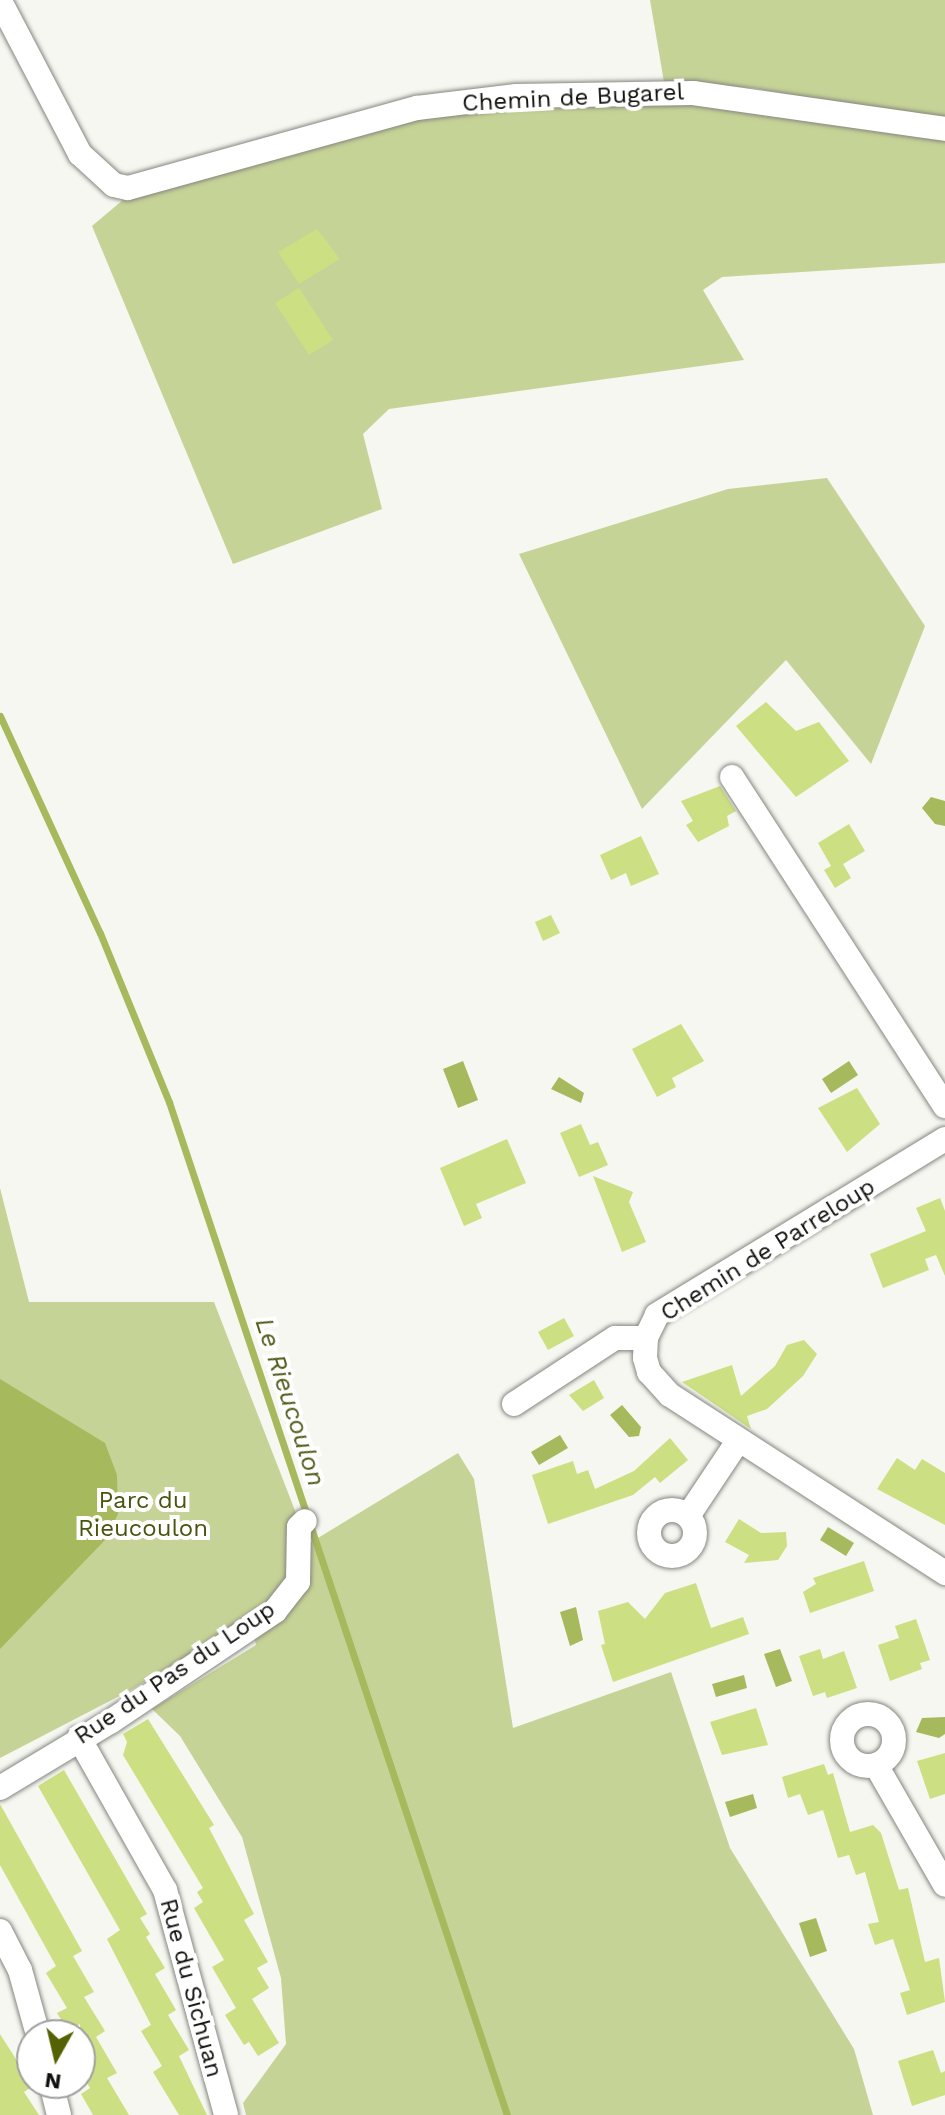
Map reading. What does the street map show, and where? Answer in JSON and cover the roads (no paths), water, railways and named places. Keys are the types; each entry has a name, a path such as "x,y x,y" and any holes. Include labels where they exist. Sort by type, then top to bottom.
{"street":[{"name":"Chemin de Bugarel","path":"0,1 80,154 114,185 128,188 239,161 417,108 516,96 693,93 945,129"},
{"path":"732,777 945,1106"},
{"name":"Chemin de Parreloup","path":"514,1404 615,1338 646,1338 657,1315 945,1139"},
{"path":"646,1338 649,1372 670,1395 945,1573"},
{"path":"688,1516 738,1441"},
{"name":"Rue du Pas du Loup","path":"0,1788 275,1611 298,1582 302,1524"},
{"name":"Rue du Sichuan","path":"79,1738 171,1904 226,2115"},
{"path":"876,1765 945,1885"},
{"path":"0,1931 20,1970 34,2019"}],"waterway":[{"name":"Le Rieucoulon","path":"0,716 100,933 169,1102 507,2115"}],"park label":[{"name":"Parc du Rieucoulon","path":"143,1515"}]}
